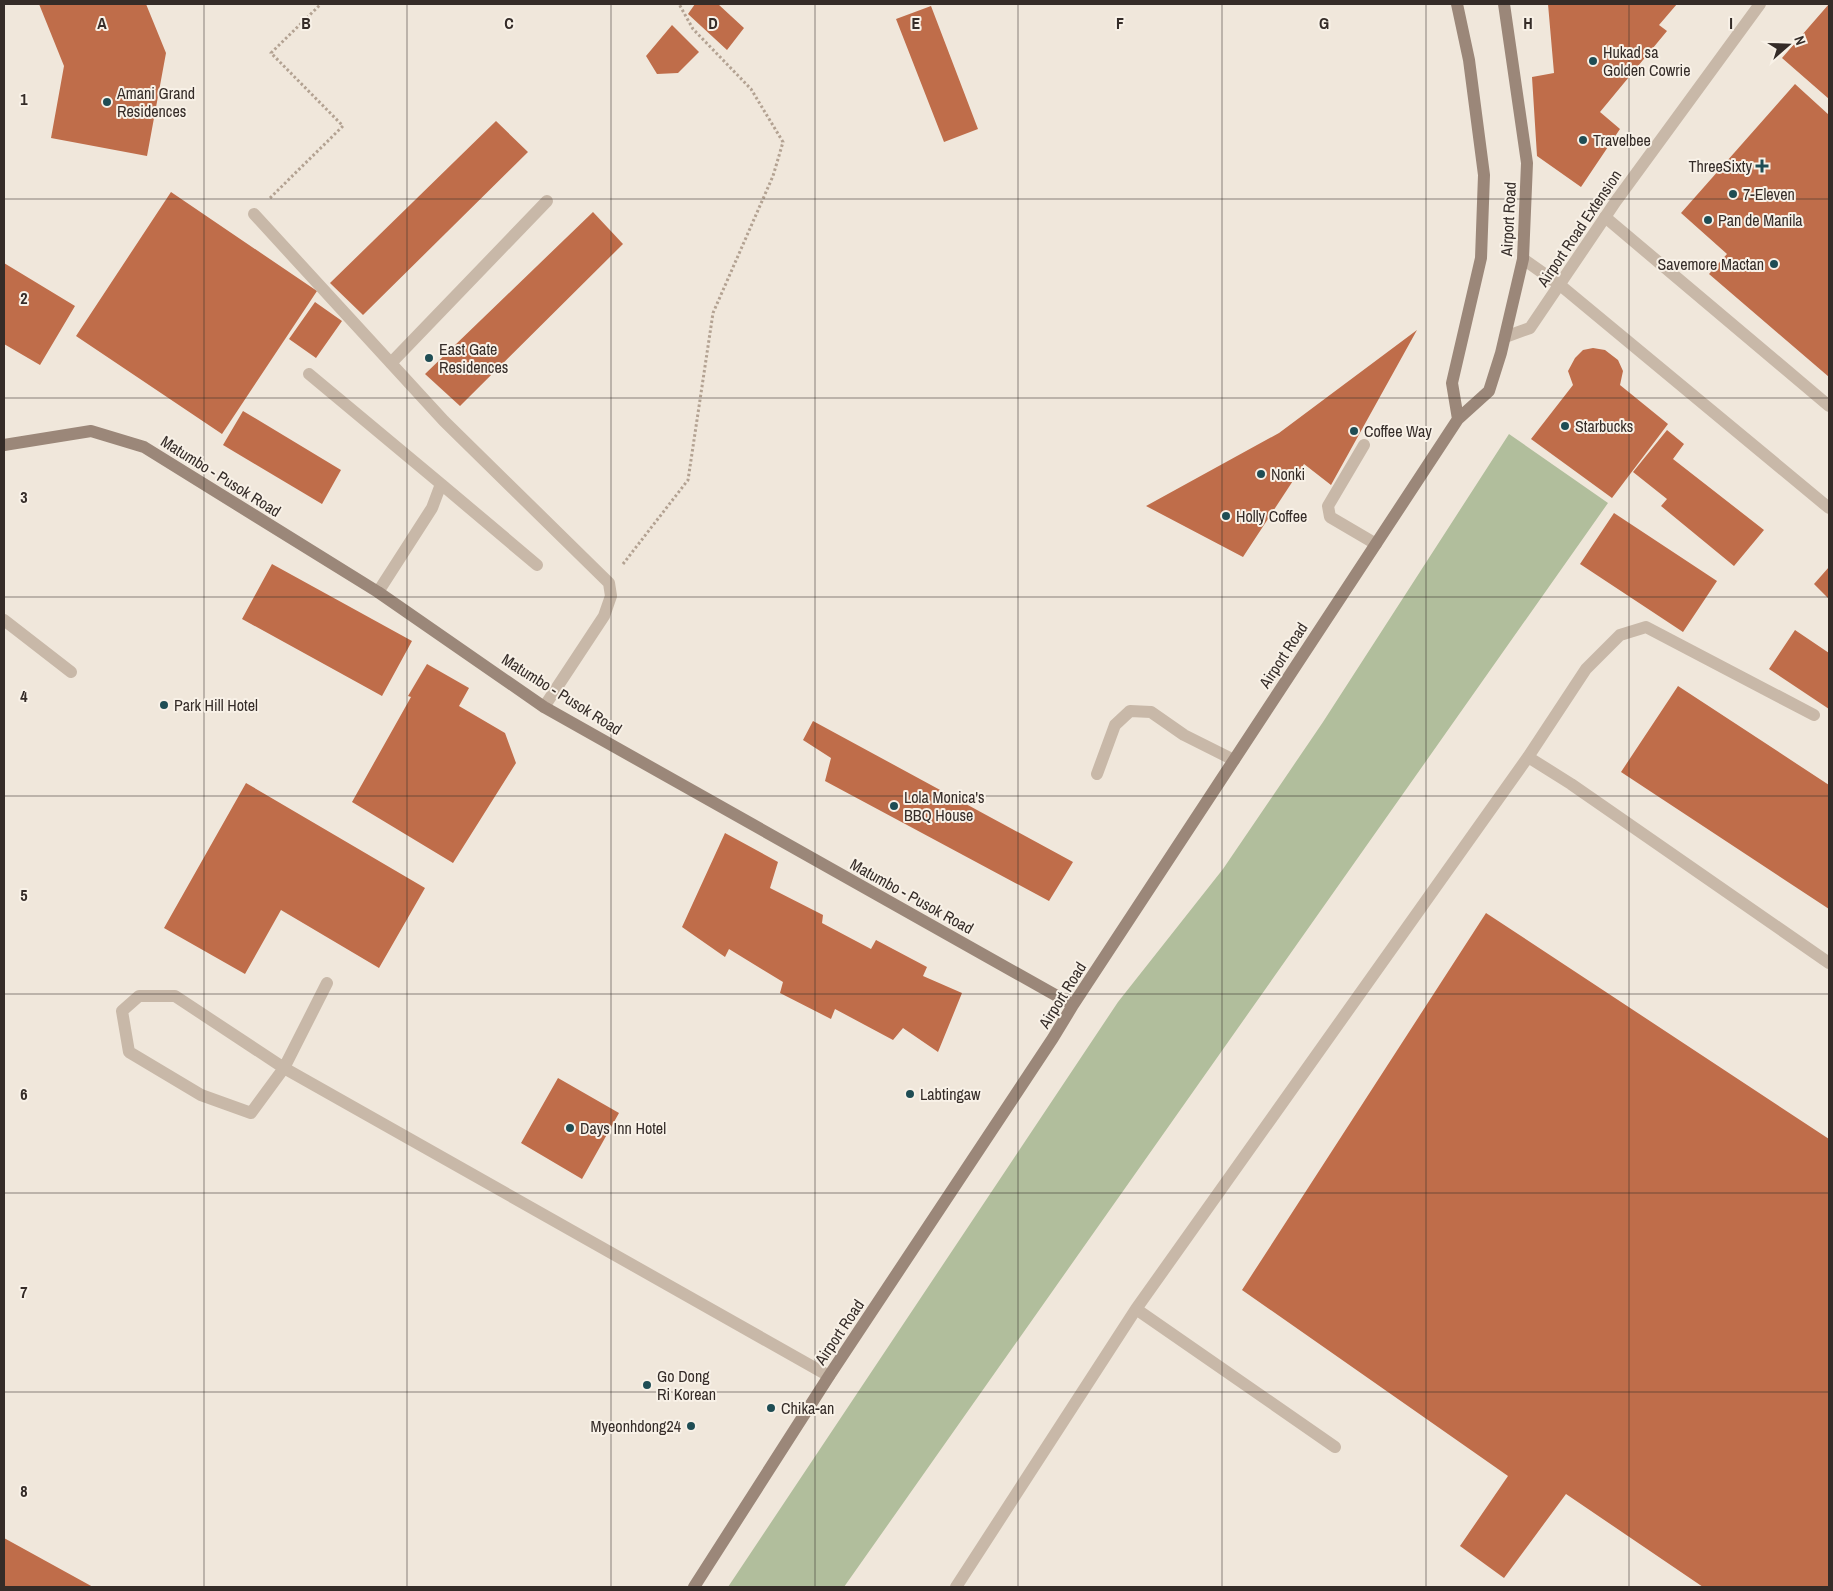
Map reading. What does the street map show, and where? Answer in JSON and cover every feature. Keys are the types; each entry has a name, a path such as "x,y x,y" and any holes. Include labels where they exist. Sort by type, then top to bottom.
{"street":[{"name":"Airport Road","path":"1457,4 1469,60 1484,175 1480,258 1452,383 1458,420"},
{"name":"Airport Road","path":"694,1587 830,1376 1048,1047 1073,1005 1458,420 1489,391 1505,337 1523,259 1527,163 1504,4"},
{"name":"Airport Road Extension","path":"1505,337 1530,328 1606,217 1760,4"},
{"path":"391,364 547,201"},
{"path":"254,214 444,421 609,583 611,596 604,616 544,706"},
{"path":"1606,217 1829,406"},
{"path":"1523,259 1560,285 1829,507"},
{"path":"309,374 537,565"},
{"name":"Matumbo - Pusok Road","path":"4,445 91,431 144,447 378,592 544,706 1073,1005"},
{"path":"1364,445 1328,506 1330,516 1376,544"},
{"path":"378,592 432,508 441,484"},
{"path":"4,620 70,672"},
{"path":"956,1587 1136,1309 1528,757 1586,669 1620,635 1646,627 1814,715"},
{"path":"1097,774 1115,724 1130,712 1151,712 1184,735 1234,760"},
{"path":"1528,757 1571,784 1829,963"},
{"path":"327,983 284,1068 251,1114 202,1096 129,1052 122,1011 139,996 175,996 284,1068 830,1376"},
{"path":"1136,1309 1335,1447"}],"path":[{"path":"254,214 343,126 271,54 321,4"},
{"path":"609,583 688,480 713,313 773,176 784,142 750,89 693,30 679,4"}],"green space":[{"path":"1509,434 1608,503 844,1587 728,1587 1118,1002 1223,869 1323,722"}],"building":[{"name":"Amani Grand Residences","path":"39,4 146,4 166,53 147,156 51,138 64,66"},
{"path":"695,4 718,4 744,28 727,50 688,14"},
{"path":"1548,4 1677,4 1659,25 1667,31 1600,112 1620,129 1581,187 1537,156 1532,77 1554,73"},
{"path":"1829,4 1829,99 1782,58"},
{"path":"931,6 978,129 944,142 896,19"},
{"path":"672,25 699,52 678,73 657,74 646,56"},
{"path":"1795,84 1829,115 1829,377 1709,274 1727,254 1681,213"},
{"path":"496,121 528,152 363,315 330,283"},
{"path":"171,192 317,291 222,434 76,336"},
{"path":"593,212 623,244 460,406 425,374"},
{"path":"4,263 75,306 40,365 4,344"},
{"path":"315,302 342,321 316,358 289,339"},
{"path":"1417,330 1331,485 1304,464 1243,557 1146,506 1279,433"},
{"path":"1593,348 1605,350 1618,360 1623,371 1620,385 1668,424 1612,498 1531,439 1573,385 1568,371 1575,358 1583,350"},
{"path":"243,411 341,470 322,504 223,445"},
{"path":"1667,430 1684,444 1673,459 1764,530 1734,566 1661,506 1667,499 1633,472"},
{"path":"1614,513 1717,581 1683,632 1580,564"},
{"path":"272,564 412,641 382,696 242,619"},
{"path":"1829,567 1829,599 1814,584"},
{"path":"1795,630 1829,653 1829,709 1769,669"},
{"path":"427,664 469,688 459,706 505,733 516,763 453,863 352,802 411,697 408,696"},
{"path":"1678,686 1829,785 1829,909 1621,772"},
{"path":"813,721 1073,862 1049,901 825,781 831,758 803,740"},
{"path":"246,783 425,888 379,968 281,910 245,974 164,928"},
{"path":"725,833 778,862 770,888 823,915 822,923 871,949 876,940 927,967 923,976 962,993 938,1052 903,1028 893,1040 835,1009 831,1019 780,993 783,982 729,949 725,957 682,927"},
{"path":"1486,913 1829,1139 1829,1587 1703,1587 1566,1494 1504,1578 1460,1546 1508,1476 1242,1290"},
{"name":"Days Inn Hotel","path":"558,1078 619,1113 582,1179 521,1143"},
{"path":"4,1538 93,1587 4,1587"}],"place":[{"name":"Hukad sa Golden Cowrie","path":"1593,61"},
{"name":"Amani Grand Residences","path":"107,102"},
{"name":"Travelbee","path":"1583,140"},
{"name":"ThreeSixty","path":"1762,166"},
{"name":"7-Eleven","path":"1733,194"},
{"name":"Pan de Manila","path":"1708,220"},
{"name":"Savemore Mactan","path":"1774,264"},
{"name":"East Gate Residences","path":"429,358"},
{"name":"Starbucks","path":"1565,426"},
{"name":"Coffee Way","path":"1354,431"},
{"name":"Nonki","path":"1261,474"},
{"name":"Holly Coffee","path":"1226,516"},
{"name":"Park Hill Hotel","path":"164,705"},
{"name":"Lola Monica's BBQ House","path":"894,806"},
{"name":"Labtingaw","path":"910,1094"},
{"name":"Days Inn Hotel","path":"570,1128"},
{"name":"Go Dong Ri Korean","path":"647,1385"},
{"name":"Chika-an","path":"771,1408"},
{"name":"Myeonhdong24","path":"691,1426"}]}
